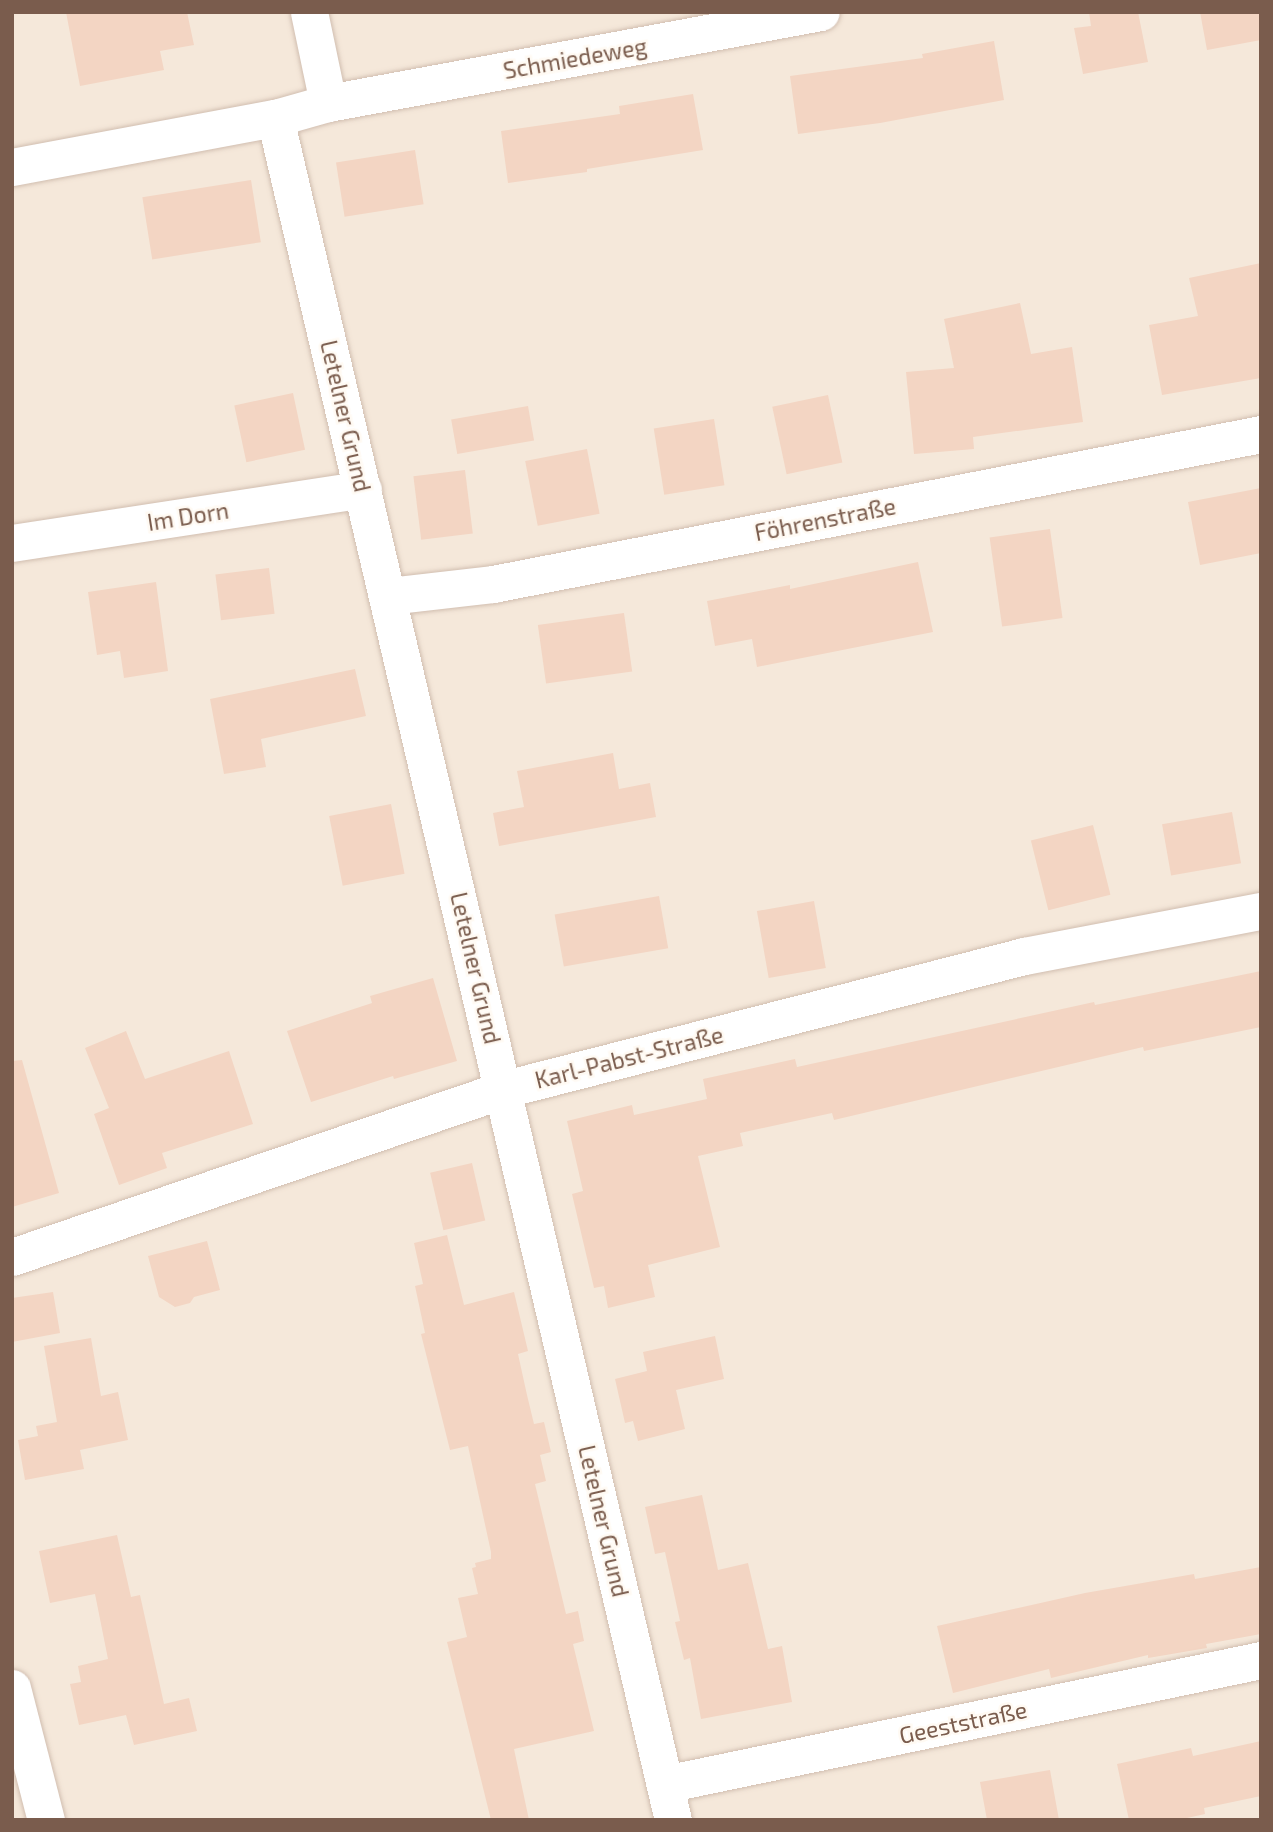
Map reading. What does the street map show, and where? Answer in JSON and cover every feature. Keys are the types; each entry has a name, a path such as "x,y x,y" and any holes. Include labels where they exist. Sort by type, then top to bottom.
{"street":[{"path":"309,12 328,103"},
{"name":"Schmiedeweg","path":"12,167 275,118 328,103 821,12"},
{"name":"Letelner Grund","path":"275,118 505,1089 673,1820"},
{"name":"Föhrenstraße","path":"388,596 493,584 1261,434"},
{"name":"Im Dorn","path":"12,543 363,489"},
{"name":"Karl-Pabst-Straße","path":"12,1257 505,1089 1024,956 1261,911"},
{"name":"Geeststraße","path":"665,1784 1261,1660"},
{"path":"12,1688 46,1820"}],"shaded area":[{"path":"12,12 1261,12 1261,1820 12,1820"}],"building":[{"path":"66,12 187,12 194,45 160,51 164,70 80,86"},
{"path":"1089,12 1138,12 1148,62 1083,74 1074,28 1091,26"},
{"path":"1200,12 1261,12 1261,40 1207,50"},
{"path":"994,41 1004,100 880,123 798,134 790,76 923,58 922,54"},
{"path":"693,94 703,150 587,169 587,172 508,183 501,131 620,114 619,106"},
{"path":"415,150 424,204 345,217 336,163"},
{"path":"251,180 261,242 152,259 142,197"},
{"path":"1261,263 1261,378 1162,395 1149,325 1198,316 1189,278"},
{"path":"1020,303 1031,354 1072,347 1083,422 973,437 974,449 914,454 906,372 954,368 944,319"},
{"path":"293,393 305,450 246,462 234,405"},
{"path":"828,395 842,462 787,474 772,407"},
{"path":"528,406 534,440 457,454 451,420"},
{"path":"714,419 724,485 664,495 654,429"},
{"path":"587,449 600,514 538,526 525,461"},
{"path":"465,470 473,534 421,540 413,476"},
{"path":"1261,488 1261,553 1200,565 1188,502"},
{"path":"1050,529 1063,618 1002,627 990,537"},
{"path":"918,562 933,632 757,667 752,639 715,646 707,601 790,585 790,589"},
{"path":"269,568 275,614 221,620 215,575"},
{"path":"156,582 168,671 124,678 120,651 97,655 88,592"},
{"path":"624,613 632,671 546,684 538,625"},
{"path":"355,669 366,716 261,739 266,767 224,774 210,699"},
{"path":"613,753 619,789 650,783 656,817 499,846 493,813 524,807 517,771"},
{"path":"391,804 405,874 343,886 329,816"},
{"path":"1232,812 1241,863 1171,876 1162,824"},
{"path":"1093,825 1110,895 1048,910 1031,840"},
{"path":"659,896 668,948 564,967 555,914"},
{"path":"814,901 826,968 769,978 757,911"},
{"path":"1261,971 1261,1027 1144,1051 1143,1047 834,1120 832,1113 740,1133 743,1146 698,1156 720,1247 648,1265 655,1297 608,1308 604,1286 594,1288 572,1194 583,1191 567,1121 632,1105 634,1115 707,1099 703,1079 795,1059 797,1067 1094,1002 1095,1005"},
{"path":"433,978 457,1061 394,1079 393,1076 311,1102 287,1031 372,1003 370,996"},
{"path":"126,1031 145,1079 229,1051 253,1124 162,1153 167,1168 119,1185 94,1114 109,1108 85,1048"},
{"path":"22,1060 59,1193 12,1207 12,1061"},
{"path":"472,1163 485,1220 443,1230 430,1173"},
{"path":"447,1235 464,1305 514,1292 528,1351 518,1354 527,1395 534,1424 544,1422 551,1452 540,1455 546,1481 535,1484 566,1614 578,1611 584,1641 573,1644 594,1731 514,1749 529,1820 491,1820 447,1642 467,1637 458,1598 478,1594 472,1568 476,1567 475,1563 491,1559 491,1552 468,1446 450,1450 421,1334 425,1333 415,1286 423,1284 414,1243"},
{"path":"207,1241 220,1290 194,1297 190,1303 175,1307 159,1297 148,1256"},
{"path":"53,1292 60,1333 12,1342 12,1298"},
{"path":"715,1336 724,1379 676,1390 685,1429 638,1441 633,1421 625,1423 615,1379 647,1371 643,1352"},
{"path":"91,1338 101,1396 118,1392 128,1440 80,1450 84,1469 25,1480 18,1440 38,1436 36,1426 57,1422 44,1346"},
{"path":"702,1495 718,1570 748,1563 768,1649 782,1646 792,1702 701,1719 690,1658 684,1660 675,1622 680,1621 665,1552 655,1554 645,1507"},
{"path":"117,1535 131,1597 140,1595 164,1704 189,1698 197,1731 134,1745 126,1715 79,1725 70,1684 81,1682 78,1666 108,1659 95,1594 50,1603 39,1551"},
{"path":"1261,1567 1261,1634 1206,1644 1207,1648 1148,1658 1148,1655 1051,1678 1049,1669 953,1693 937,1626 1085,1593 1194,1574 1195,1579"},
{"path":"1261,1741 1261,1796 1204,1808 1205,1814 1178,1820 1129,1820 1117,1764 1191,1748 1193,1756"},
{"path":"1050,1770 1059,1820 987,1820 980,1782"}]}
